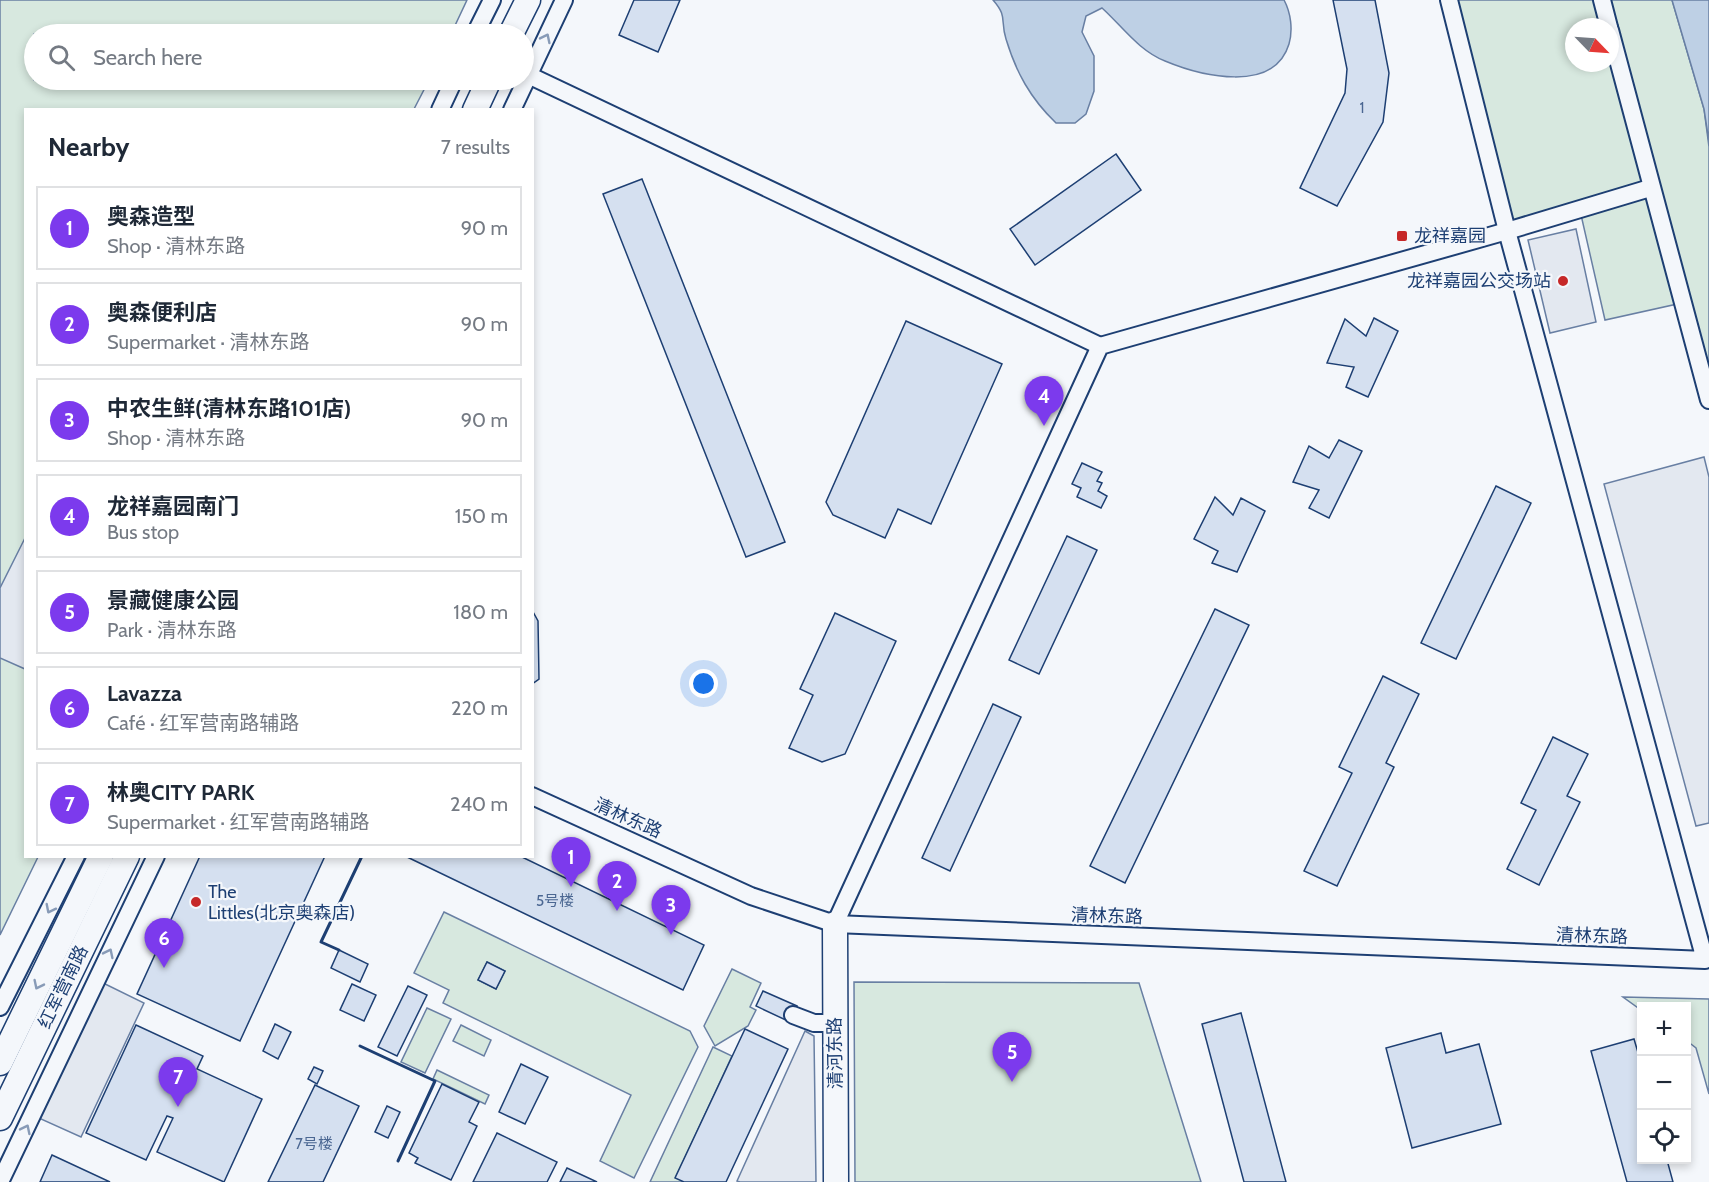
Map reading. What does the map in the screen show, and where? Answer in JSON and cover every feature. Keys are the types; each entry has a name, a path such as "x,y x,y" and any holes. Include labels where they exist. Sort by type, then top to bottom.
{"main road":[{"path":"516,24 528,0"},
{"path":"476,108 484,90"},
{"name":"红军营南路","path":"0,1063 99,858"},
{"name":"红军营南路","path":"7,1104 123,864"},
{"name":"清河东路","path":"835,924 836,1182"}],"street":[{"path":"481,24 492,0"},
{"path":"534,58 564,0"},
{"path":"1449,0 1507,231"},
{"path":"1602,0 1607,18"},
{"path":"1619,64 1650,188 1709,400"},
{"path":"534,78 1100,346 1507,231 1650,188"},
{"path":"441,108 449,90"},
{"path":"513,108 520,90"},
{"name":"清林东路","path":"534,797 751,896 835,924 1705,960 1507,231"},
{"path":"835,924 1100,346"},
{"path":"0,1007 75,858"},
{"path":"0,1182 155,858"},
{"path":"793,1015 814,1023 823,1023"}],"shaded area":[{"path":"0,0 467,0 456,24 24,24 24,90 424,90 415,108 24,108 24,858 38,858 0,935"},
{"path":"1449,0 1672,0 1704,109 1709,147 1709,400 1682,303 1605,320 1579,206 1507,231"},
{"name":"龙祥嘉园公交场站","path":"1576,229 1596,322 1550,333 1528,240"},
{"path":"1704,457 1709,477 1709,823 1696,826 1604,484"},
{"path":"24,540 24,669 0,658 0,588"},
{"path":"444,912 690,1031 698,1047 634,1178 600,1161 631,1095 443,1003 449,990 414,973","holes":["487,962 505,971 496,989 478,980"]},
{"path":"732,969 761,983 750,1007 756,1010 748,1026 715,1046 704,1026"},
{"path":"97,980 144,1003 81,1137 32,1115"},
{"path":"854,982 1139,983 1201,1182 855,1182"},
{"path":"1623,997 1709,999 1709,1094 1696,1048 1691,1044 1691,1002 1637,1002 1637,1007"},
{"path":"427,1008 451,1019 425,1073 401,1062"},
{"path":"461,1025 491,1040 484,1056 453,1041"},
{"path":"805,1031 814,1036 816,1182 737,1181"},
{"path":"713,1047 732,1056 676,1177 684,1182 650,1182"},
{"path":"437,1070 489,1095 485,1104 433,1079"}],"water":[{"path":"993,0 1284,0 1290,16 1290,39 1281,60 1268,70 1235,77 1197,72 1165,61 1147,51 1102,8 1086,16 1082,32 1094,56 1094,91 1086,114 1075,123 1056,123 1031,94 1019,73 1004,33 1002,15"},
{"path":"1672,0 1709,0 1709,142 1704,109"}],"building":[{"path":"634,0 680,0 658,52 619,35"},
{"path":"1333,0 1375,0 1389,73 1383,122 1337,206 1300,188 1345,93 1347,69"},
{"path":"1116,154 1141,190 1035,265 1010,229"},
{"path":"642,179 785,542 746,557 603,194"},
{"path":"1374,318 1398,331 1368,397 1346,387 1354,367 1327,363 1345,319 1366,336"},
{"path":"906,321 1002,364 931,524 898,509 885,538 833,515 826,502"},
{"path":"1339,440 1362,451 1329,518 1309,508 1319,490 1293,482 1309,446 1329,458"},
{"path":"1082,463 1102,472 1097,481 1102,483 1098,491 1107,496 1101,508 1077,497 1081,488 1072,484"},
{"path":"1496,486 1531,503 1456,659 1421,643"},
{"path":"1215,497 1233,515 1241,498 1265,511 1237,572 1212,563 1218,551 1194,539"},
{"path":"1067,536 1097,550 1039,674 1009,660"},
{"path":"1215,609 1249,625 1125,883 1090,866"},
{"path":"835,613 896,641 845,754 822,762 789,748 813,695 800,689"},
{"path":"534,614 538,621 539,679 534,683"},
{"path":"1383,676 1419,694 1386,763 1394,767 1337,886 1304,871 1352,773 1339,767"},
{"path":"993,704 1021,717 950,871 922,858"},
{"path":"1553,737 1588,754 1567,796 1580,802 1539,885 1507,869 1536,810 1521,803"},
{"path":"199,858 324,858 240,1041 137,994"},
{"path":"409,858 524,858 704,945 683,990"},
{"path":"339,950 368,964 360,982 331,968"},
{"path":"487,962 505,971 496,989 478,980"},
{"path":"352,984 376,995 364,1021 340,1010"},
{"path":"408,986 427,995 397,1056 378,1047"},
{"path":"763,991 797,1006 790,1022 756,1006"},
{"path":"1241,1013 1286,1182 1244,1182 1202,1024"},
{"path":"275,1024 291,1032 278,1059 263,1051"},
{"path":"136,1025 203,1056 197,1069 262,1099 224,1182 157,1152 173,1118 167,1116 146,1160 86,1133"},
{"path":"745,1029 788,1049 726,1182 684,1182 675,1178"},
{"path":"1441,1033 1446,1053 1479,1044 1501,1124 1412,1148 1386,1048"},
{"path":"1634,1039 1637,1049 1637,1164 1668,1164 1673,1182 1627,1182 1591,1051"},
{"path":"521,1064 548,1077 525,1124 499,1112"},
{"path":"314,1067 323,1071 317,1084 308,1079"},
{"path":"442,1084 479,1102 469,1122 477,1126 451,1180 415,1163 418,1158 409,1153"},
{"path":"315,1085 359,1106 323,1182 268,1182"},
{"path":"387,1106 400,1112 388,1138 375,1132"},
{"path":"497,1133 557,1162 547,1182 473,1182"},
{"path":"52,1155 110,1182 40,1182"},
{"path":"567,1168 597,1182 560,1182"}],"wall":[{"path":"339,950 321,942 361,858"},
{"path":"360,1046 435,1081 398,1161"}],"place":[{"name":"龙祥嘉园","path":"1402,236"},
{"name":"龙祥嘉园公交场站","path":"1563,281"},
{"name":"龙祥嘉园南门","path":"1044,426"},
{"name":"奥森造型","path":"571,887"},
{"name":"The Littles(北京奥森店)","path":"196,902"},
{"name":"奥森便利店","path":"617,911"},
{"name":"中农生鲜(清林东路101店)","path":"671,935"},
{"name":"Lavazza","path":"164,968"},
{"name":"景藏健康公园","path":"1012,1082"},
{"name":"林奥CITY PARK","path":"178,1107"}]}
